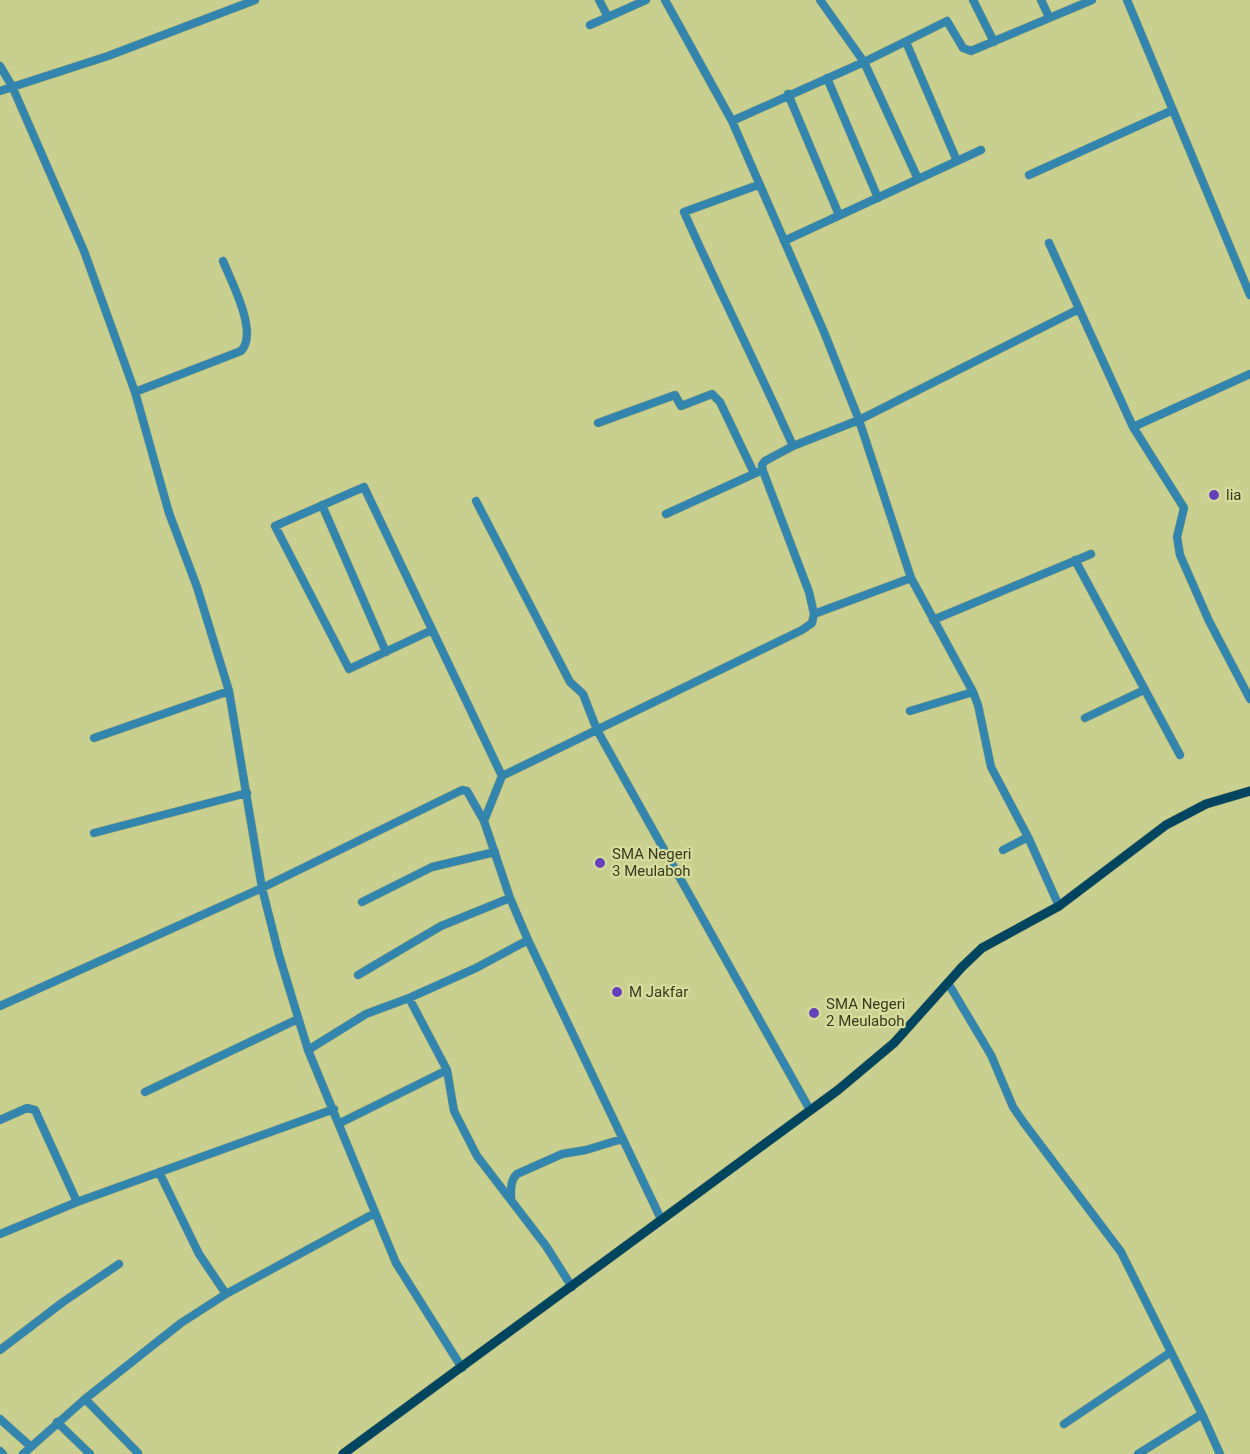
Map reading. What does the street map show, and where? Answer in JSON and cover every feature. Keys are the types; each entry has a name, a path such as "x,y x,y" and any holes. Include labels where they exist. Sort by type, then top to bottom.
{"main road":[{"path":"343,1454 838,1090 894,1043 973,955 982,948 1059,906 1166,825 1206,804 1250,791"}],"street":[{"path":"0,91 108,56 255,0"},
{"path":"599,0 608,17"},
{"path":"590,25 645,0"},
{"path":"665,0 732,121 859,420 911,578 974,692 991,767 1028,837 1059,906"},
{"path":"820,0 864,62 918,178"},
{"path":"973,0 994,42"},
{"path":"1041,0 1049,17"},
{"path":"732,121 864,62 947,21 960,44 967,51 971,51 1092,0"},
{"path":"1127,0 1250,295"},
{"path":"906,42 957,161"},
{"path":"0,66 12,86 84,251 135,392 169,513 197,587 229,692 262,888 279,955 308,1050 396,1263 462,1368"},
{"path":"827,78 878,198"},
{"path":"788,94 839,215"},
{"path":"1029,175 1173,110"},
{"path":"784,241 981,150"},
{"path":"758,185 684,212 793,446"},
{"path":"1049,243 1133,427 1184,508 1177,537 1180,555 1209,621 1250,699"},
{"path":"135,392 244,348 247,335 245,318 223,261"},
{"path":"484,820 502,776 802,630 812,623 814,614 808,592 763,471 762,465 765,460 793,446 859,420 1079,309"},
{"path":"1133,427 1250,374"},
{"path":"598,423 675,395 681,406 712,394 720,402 754,473"},
{"path":"666,514 754,473 763,471"},
{"path":"432,630 349,669 275,526 364,488 502,776"},
{"path":"477,501 570,682 583,694 597,730 810,1110"},
{"path":"322,505 386,652"},
{"path":"933,620 1090,554"},
{"path":"1075,560 1180,755"},
{"path":"814,614 911,578"},
{"path":"1085,718 1144,690"},
{"path":"94,738 229,692"},
{"path":"910,711 974,692"},
{"path":"0,1006 262,888 462,790 467,791 484,820 510,898 528,940 661,1219"},
{"path":"94,833 247,793"},
{"path":"1003,850 1028,837"},
{"path":"362,902 432,867 495,852"},
{"path":"358,975 441,926 510,898"},
{"path":"308,1050 366,1014 409,998 476,968 528,940"},
{"path":"948,983 991,1055 1013,1107 1121,1252 1220,1454"},
{"path":"409,998 447,1070 454,1112 477,1156 511,1199 572,1287"},
{"path":"145,1092 298,1019"},
{"path":"340,1123 447,1070"},
{"path":"0,1120 27,1108 35,1110 76,1202"},
{"path":"0,1234 76,1202 334,1109"},
{"path":"511,1199 511,1185 513,1177 517,1174 562,1154 586,1150 622,1139"},
{"path":"159,1172 199,1254 226,1294"},
{"path":"23,1454 85,1398 181,1323 226,1294 375,1213"},
{"path":"0,1350 63,1302 119,1264"},
{"path":"1064,1424 1172,1352"},
{"path":"85,1398 138,1453"},
{"path":"1138,1454 1202,1414"},
{"path":"0,1419 30,1446"},
{"path":"57,1422 90,1454"}],"place":[{"name":"lia","path":"1214,495"},
{"name":"SMA Negeri 3 Meulaboh","path":"600,863"},
{"name":"M Jakfar","path":"617,992"},
{"name":"SMA Negeri 2 Meulaboh","path":"814,1013"}]}
